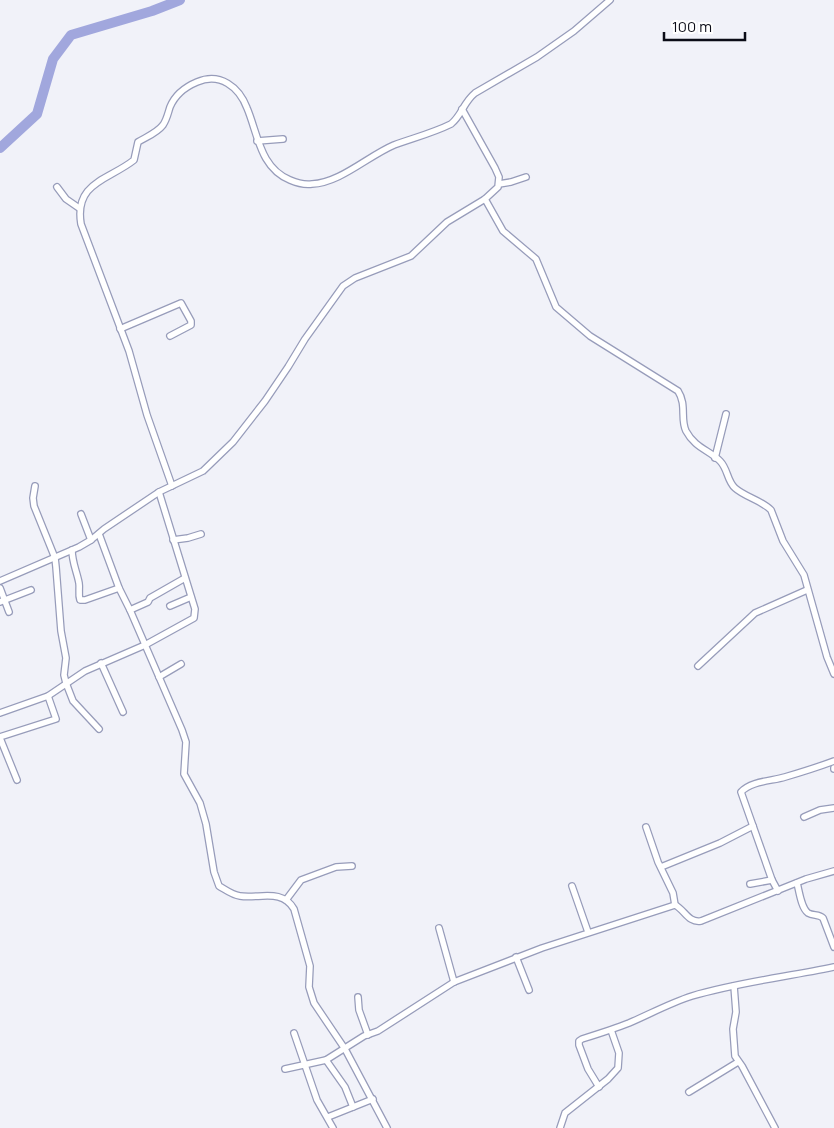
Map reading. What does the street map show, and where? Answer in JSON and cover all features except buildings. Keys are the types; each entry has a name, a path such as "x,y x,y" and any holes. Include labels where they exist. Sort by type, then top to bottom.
{"street":[{"path":"172,486 147,415 129,351 84,236 80,220 80,208 82,200 95,184 134,160 138,142 161,127 174,100 179,94 199,80 215,78 224,80 232,86 244,100 260,149 270,166 282,177 299,183 325,182 341,175 373,155 446,126 456,120 466,100 537,57 574,31 610,0"},
{"path":"0,581 91,540 159,492 203,471 243,430 343,286 355,278 411,256 447,222 485,199 498,187 499,177 495,168 462,110"},
{"path":"258,141 283,139"},
{"path":"498,184 526,177"},
{"path":"57,186 66,199 80,208"},
{"path":"485,199 503,231 536,259 556,307 590,336 678,391 683,398 686,430 695,444 722,464 733,487 746,496 767,506 770,510 783,540 802,571 827,657 834,674"},
{"path":"120,328 181,303 191,320 191,325 170,336"},
{"path":"715,458 726,414"},
{"path":"35,486 32,498 54,558 61,631 66,658 64,675 66,683 73,701 99,729"},
{"path":"0,714 48,696 85,671 145,645 194,618 195,609 159,492"},
{"path":"81,514 91,540"},
{"path":"99,534 119,588 182,730 186,742 184,774 200,803 214,872 219,886 238,896 271,895 290,902 294,908 309,961 310,994 318,1011 345,1049 387,1128"},
{"path":"173,540 201,534"},
{"path":"72,550 72,557 80,585 78,594 80,600 119,588"},
{"path":"130,610 145,604 150,598 185,578"},
{"path":"0,588 2,601 9,612"},
{"path":"2,601 31,590"},
{"path":"698,666 756,613 807,590"},
{"path":"170,606 191,597"},
{"path":"101,663 123,712"},
{"path":"160,677 181,664"},
{"path":"18,780 0,740 56,719 48,696"},
{"path":"778,891 772,880 741,794 743,790 759,783 784,778 834,761"},
{"path":"804,817 820,810 834,808"},
{"path":"661,867 753,826"},
{"path":"646,827 673,893 675,904 680,907 689,919 695,922 834,871"},
{"path":"286,900 301,880 336,867 352,866"},
{"path":"750,884 772,880"},
{"path":"797,883 805,909 808,913 823,918 834,947"},
{"path":"572,886 588,932"},
{"path":"286,1069 326,1060 378,1031 454,982 516,957 675,904"},
{"path":"439,928 454,982"},
{"path":"516,957 529,990"},
{"path":"599,1087 588,1069 579,1043 582,1039 611,1030 690,997 734,986 834,967"},
{"path":"734,986 736,1015 733,1029 733,1049 738,1062 742,1066 775,1128"},
{"path":"358,997 359,1010 368,1035"},
{"path":"560,1128 565,1113 599,1087 618,1068 619,1053 611,1030"},
{"path":"294,1033 317,1100 333,1128"},
{"path":"326,1060 345,1086 353,1107"},
{"path":"689,1092 738,1062"},
{"path":"328,1117 373,1099"}],"waterway":[{"path":"0,148 37,114 53,59 71,35 152,11 180,0"}]}
